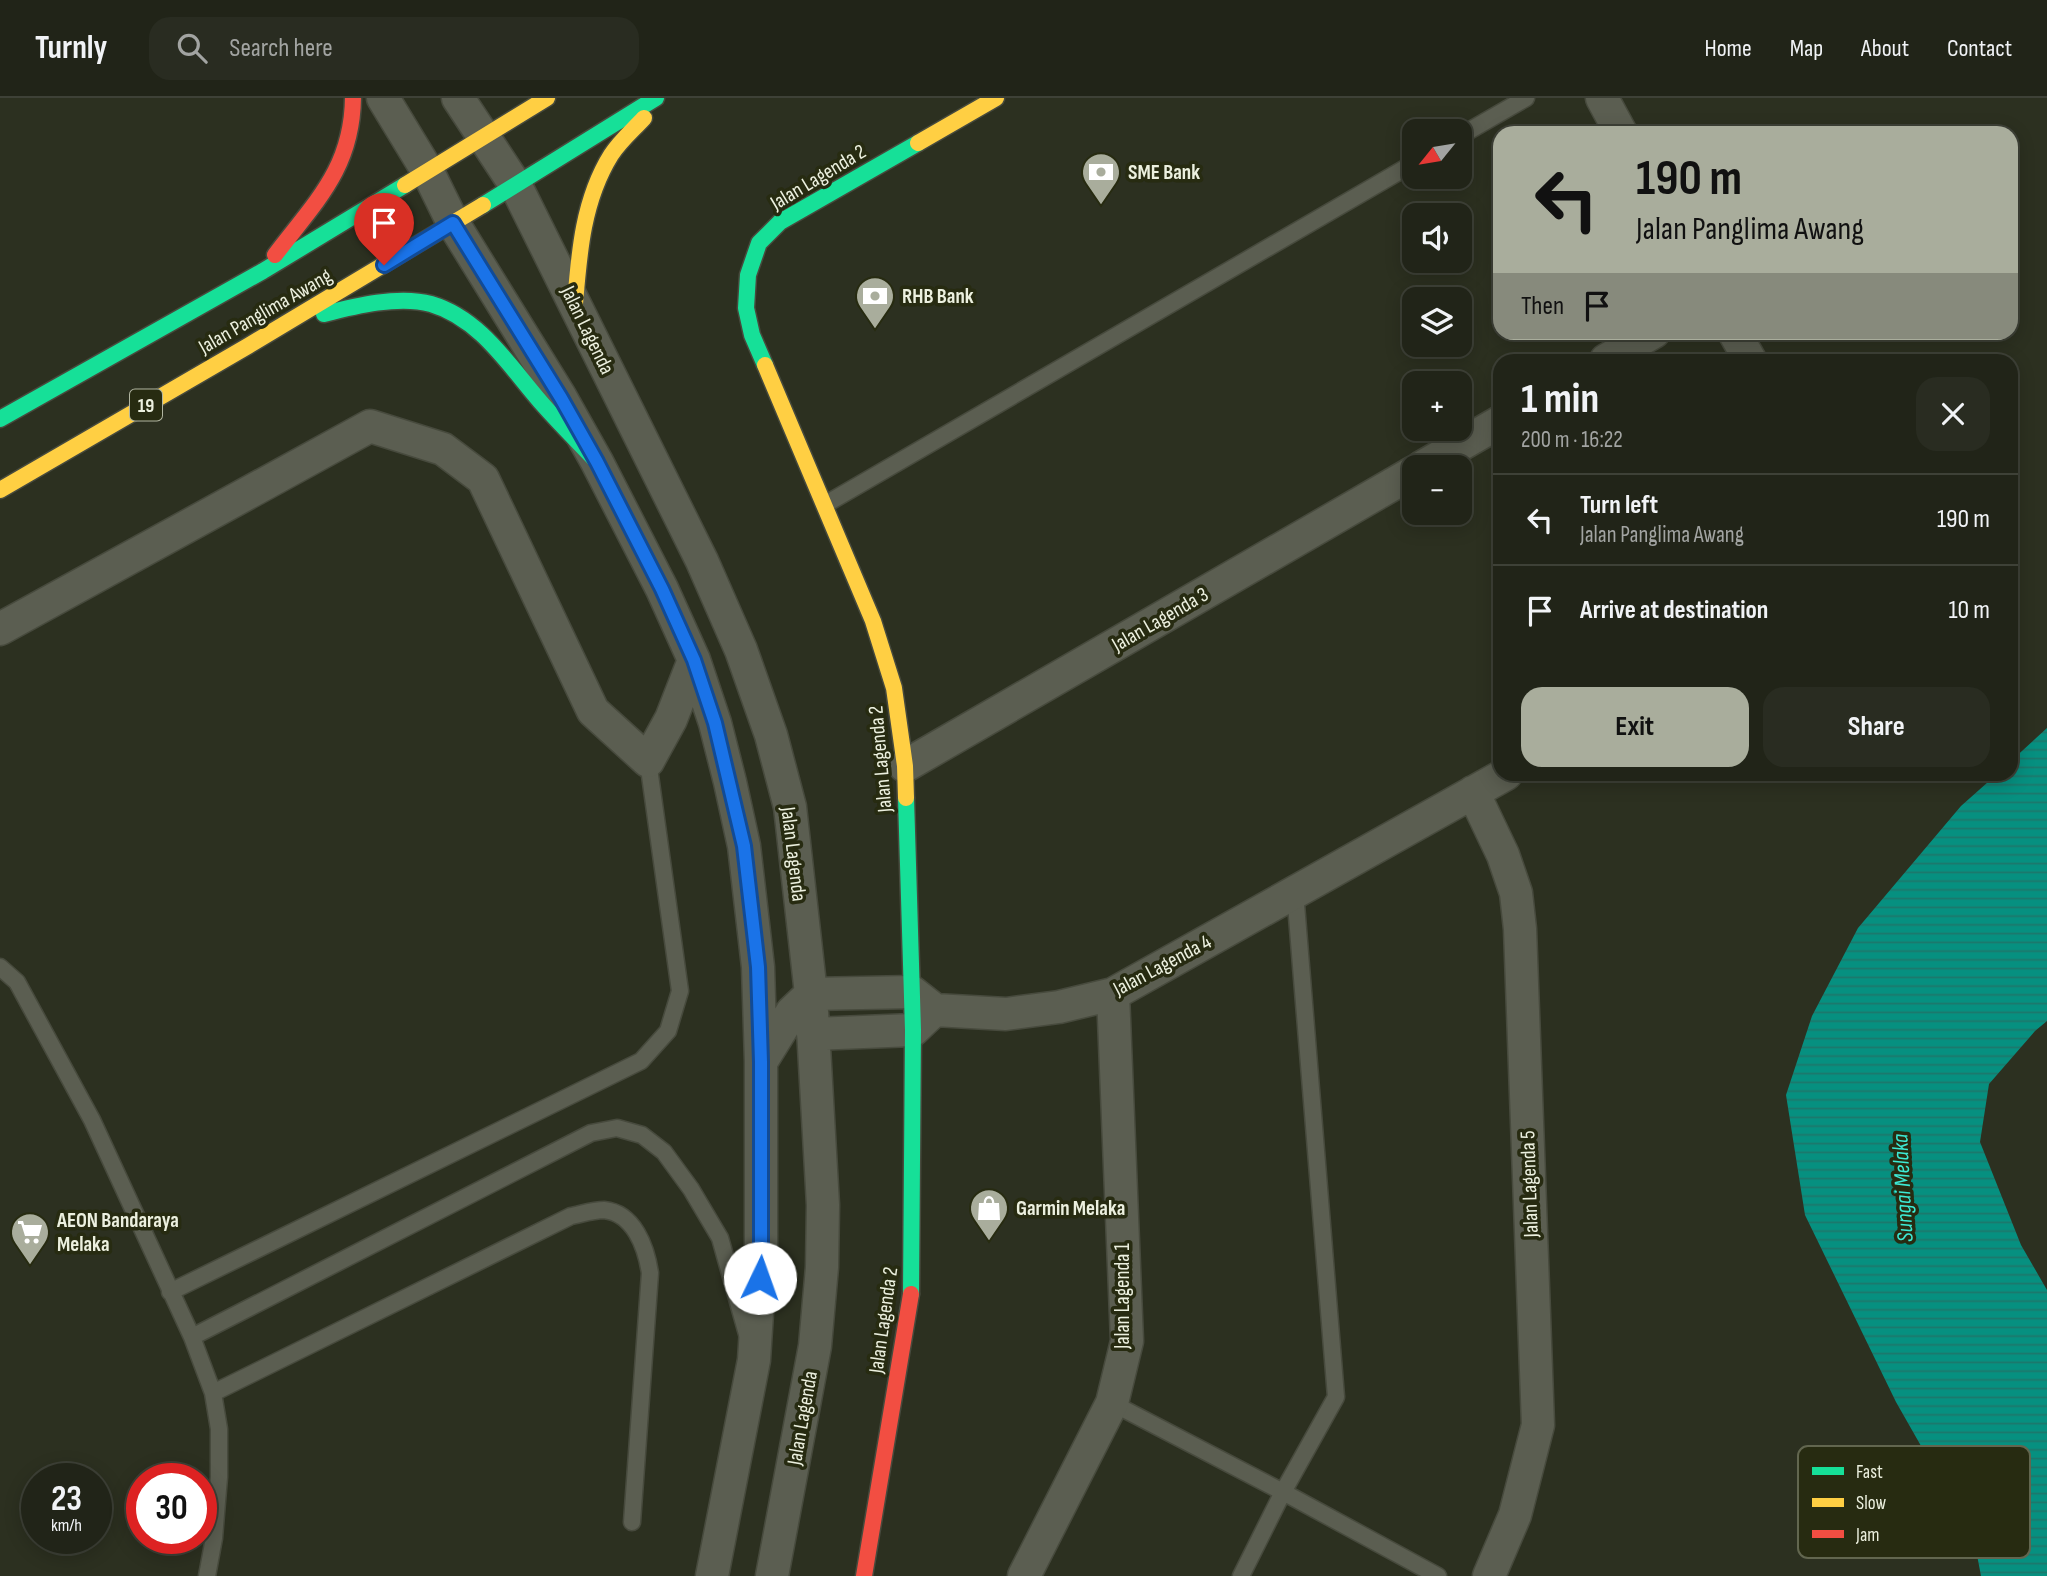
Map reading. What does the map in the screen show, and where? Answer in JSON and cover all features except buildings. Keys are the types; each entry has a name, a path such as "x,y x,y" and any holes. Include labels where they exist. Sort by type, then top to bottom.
{"main road":[{"path":"263,271 321,194 343,157 353,113 353,98"},
{"name":"Jalan Panglima Awang","path":"0,419 263,271 547,98"},
{"path":"575,304 579,250 589,199 611,155 659,98"},
{"name":"Jalan Panglima Awang","path":"0,489 291,321 659,98"},
{"name":"Jalan Lagenda 2","path":"864,1576 912,1285 920,1011 905,766 894,688 873,621 752,335 746,308 748,275 759,243 780,222 996,98"},
{"path":"291,321 365,304 398,301 429,303 453,313 476,327 597,462"}],"street":[{"path":"383,98 428,172 453,223 561,398 662,589 694,660 715,723 744,846 758,967 761,1250 754,1360 712,1576"},
{"name":"Jalan Lagenda","path":"458,98 516,186 702,561 741,650 771,735 790,807 823,1205 822,1267 815,1346 772,1576"},
{"path":"1602,98 1617,126"},
{"path":"1616,354 1640,340"},
{"path":"0,629 370,426 443,449 483,479 593,711 648,761 671,719 694,660"},
{"path":"1443,455 1493,426"},
{"name":"Jalan Lagenda 3","path":"905,766 1402,479"},
{"name":"Jalan Lagenda 4","path":"805,1013 920,1011 1006,1014 1059,1007 1113,993 1493,781"},
{"name":"Jalan Lagenda 5","path":"1473,792 1503,855 1516,893 1520,929 1538,1425 1514,1515 1489,1576"},
{"path":"758,967 771,989 805,1013 761,1062"},
{"name":"Jalan Lagenda 1","path":"1024,1576 1112,1403 1127,1341 1113,993"}],"lane":[{"path":"1472,129 1526,98"},
{"path":"825,504 1402,170"},
{"path":"170,1292 641,1061 668,1031 681,991 648,761"},
{"path":"1241,1576 1283,1492 1336,1397 1295,892"},
{"path":"0,967 17,982 92,1120 192,1337 213,1393 219,1429 219,1477 214,1538 207,1576"},
{"path":"192,1337 591,1133 617,1128 642,1135 664,1152 691,1189 720,1238 754,1360"},
{"path":"213,1393 570,1216 603,1210 622,1216 635,1229 647,1254 650,1273 632,1522"},
{"path":"1112,1403 1438,1576"}],"water":[{"name":"Sungai Melaka","path":"2047,728 2047,1021 1989,1084 1980,1142 2021,1245 2047,1290 2047,1576 1981,1576 1978,1558 2030,1558 2030,1446 1921,1446 1896,1402 1805,1215 1786,1095 1812,1016 1858,928 1961,806 1989,781 2018,781 2018,755"}],"traffic: fast":[{"path":"483,205 656,98"},
{"path":"765,365 752,335 746,308 748,275 759,243 780,222 918,143"},
{"path":"0,419 263,271 405,185"},
{"path":"324,314 377,303 405,301 431,304 449,311 481,333 597,462"},
{"path":"906,798 913,1030 911,1294"}],"traffic: slow":[{"path":"405,185 547,98"},
{"path":"918,143 996,98"},
{"path":"575,304 584,227 594,190 611,155 644,118"},
{"path":"0,490 483,205"},
{"path":"765,365 873,621 894,688 905,766 906,798"}],"traffic: jam":[{"path":"275,255 317,201 338,165 351,123 353,98"},
{"path":"864,1576 911,1294"}],"place":[{"name":"SME Bank","path":"1101,206"},
{"name":"RHB Bank","path":"875,330"},
{"name":"Garmin Melaka","path":"989,1242"},
{"name":"AEON Bandaraya Melaka","path":"30,1266"}],"route":[{"path":"384,265 453,223 561,398 597,462 662,589 694,660 715,723 744,846 758,967 761,1062 760,1278"}]}
